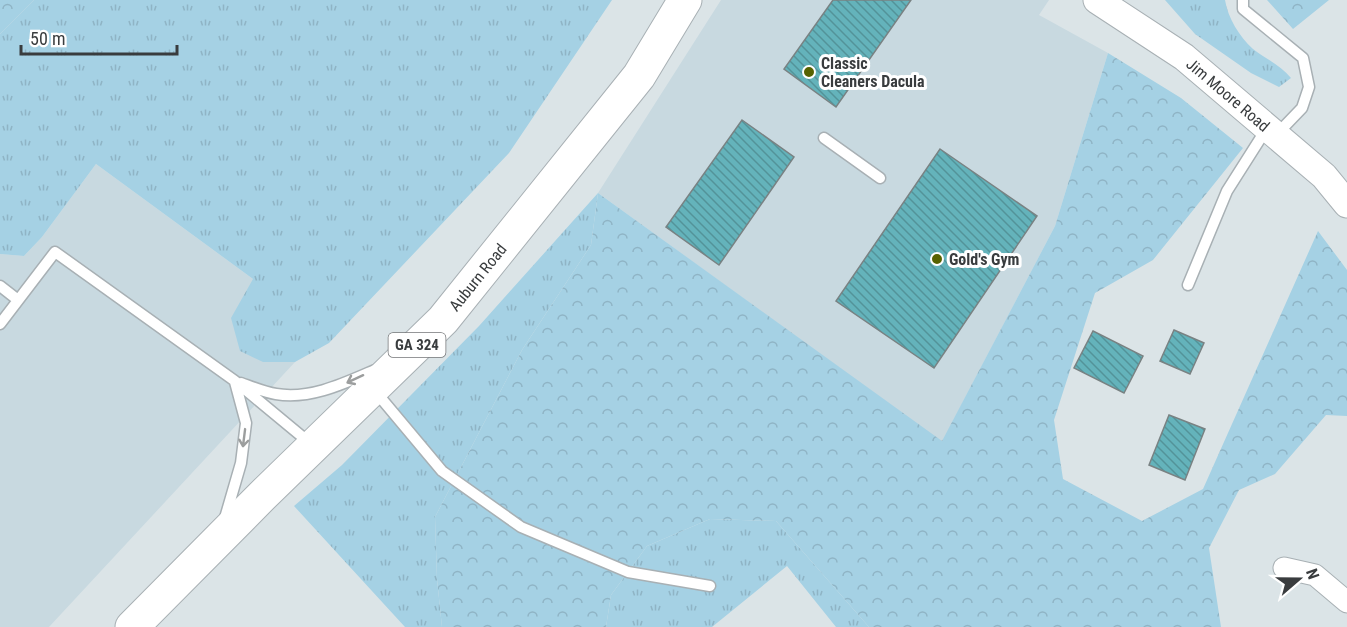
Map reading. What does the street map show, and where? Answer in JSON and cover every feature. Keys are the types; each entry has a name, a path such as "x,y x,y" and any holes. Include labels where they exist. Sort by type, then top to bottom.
{"main road":[{"name":"Auburn Road","path":"132,627 443,320 639,76 685,0"}],"street":[{"name":"Jim Moore Road","path":"1097,0 1184,57 1324,176 1347,204"},
{"path":"1284,568 1315,575 1347,602"}],"lane":[{"path":"1188,285 1227,191 1271,131 1302,108 1309,87 1303,58 1243,9 1243,0"},
{"path":"824,138 880,178"},
{"path":"0,324 55,252 235,381 314,446"},
{"path":"0,286 18,300"},
{"path":"235,381 278,394 307,394 346,383 408,354"},
{"path":"220,538 241,463 246,423 235,381"},
{"path":"373,388 442,471 521,527 628,572 710,586"}],"shaded area":[{"path":"721,0 1049,0 1039,15 1108,53 1055,226 942,442 598,193"},
{"path":"96,164 253,279 263,362 295,362 49,627 0,627 0,254 24,256 42,237"}],"green space":[{"path":"0,0 34,0 0,34"},
{"path":"34,0 612,0 509,153 329,343 295,362 263,362 240,351 231,318 253,279 96,164 42,237 24,256 0,254 0,34"},
{"path":"1165,0 1225,0 1231,20 1243,38 1253,49 1291,78 1279,87 1251,73 1195,34"},
{"path":"1267,0 1329,0 1293,29"},
{"path":"1108,53 1181,98 1243,148 1153,260 1095,293 1054,420 1063,479 1142,521 1203,489 1318,231 1347,270 1347,416 1326,415 1275,474 1239,490 1209,548 1221,627 869,627 776,521 710,519 647,546 611,595 606,627 442,627 437,579 435,517 522,350 591,245 598,193 942,441 1055,226"},
{"path":"598,193 591,245 522,350 435,517 437,579 442,627 405,627 294,506 342,465 479,326"},
{"path":"710,519 776,521 869,627 836,627 787,566 712,627 606,627 611,595 647,546"}],"building":[{"path":"833,0 911,0 836,107 784,69"},
{"path":"742,120 794,157 719,265 666,227"},
{"name":"Gold's Gym","path":"940,149 1037,216 934,368 836,301"},
{"path":"1174,330 1204,343 1190,374 1160,361"},
{"path":"1093,331 1143,356 1124,393 1074,368"},
{"path":"1169,415 1205,429 1185,480 1149,465"}],"place":[{"name":"Classic Cleaners Dacula","path":"809,72"},
{"name":"Gold's Gym","path":"937,259"}]}
